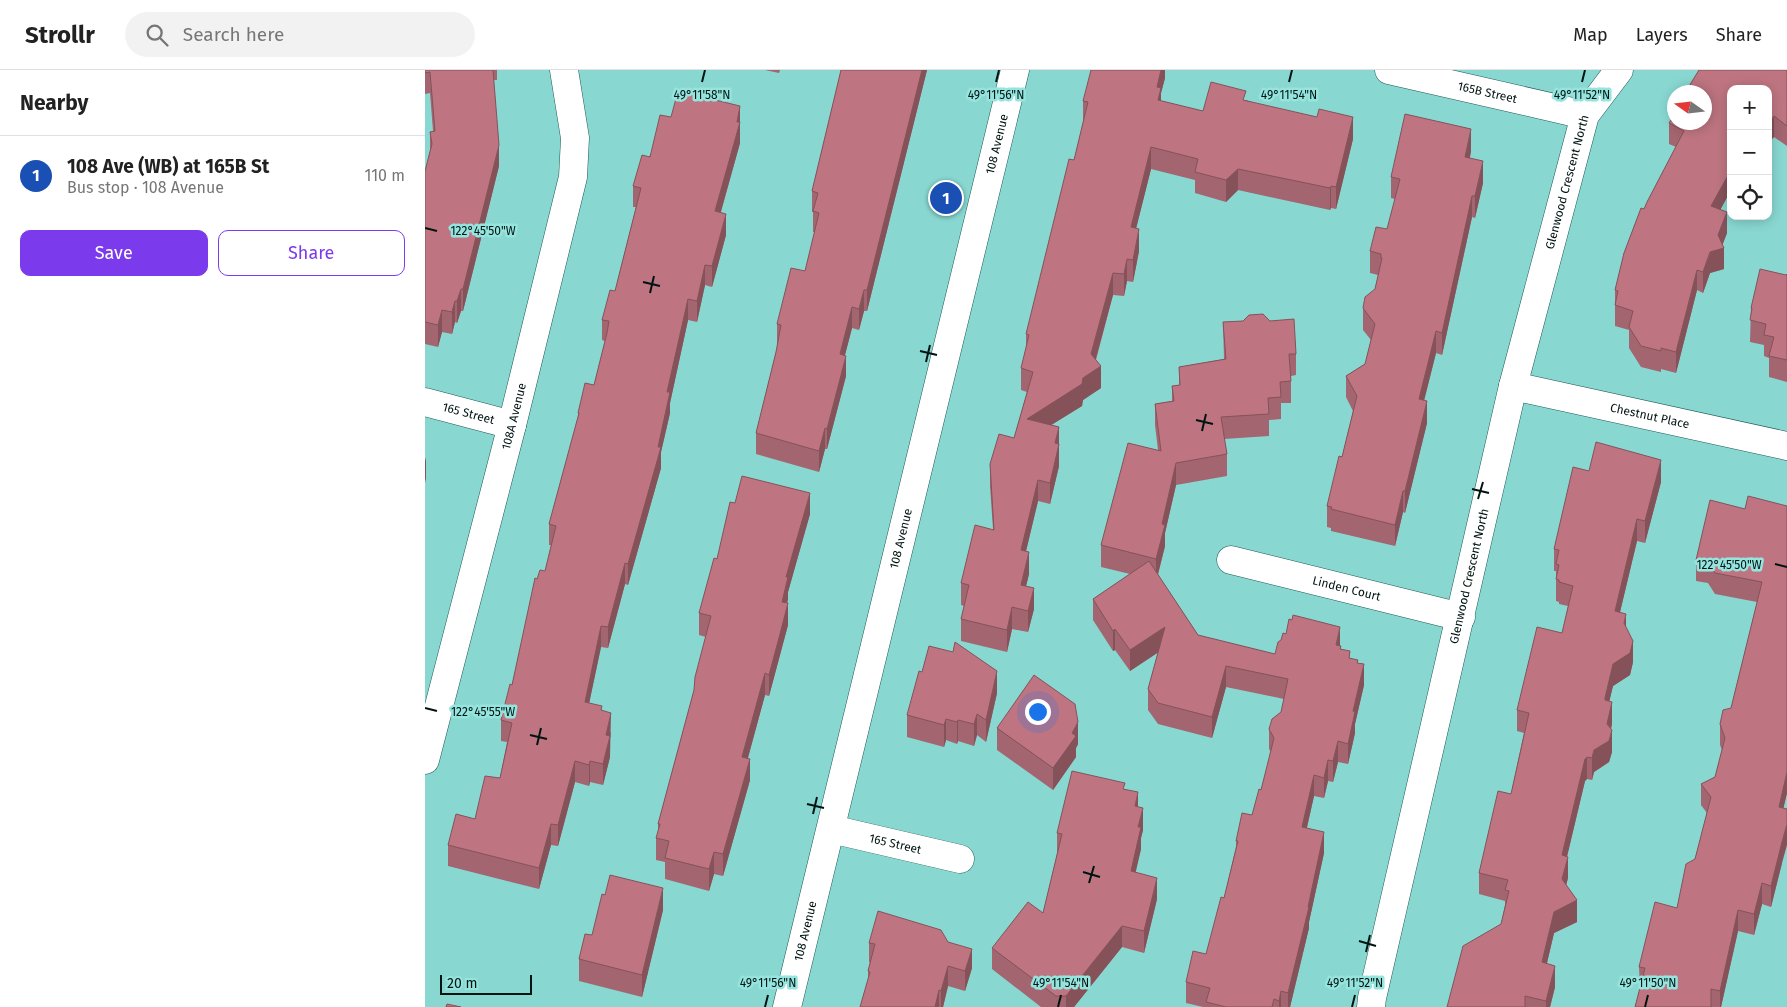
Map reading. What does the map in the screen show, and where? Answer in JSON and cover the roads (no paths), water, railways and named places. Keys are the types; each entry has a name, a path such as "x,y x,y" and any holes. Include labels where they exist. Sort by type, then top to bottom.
{"street":[{"name":"108A Avenue","path":"425,760 512,425 573,177 575,138 563,70"},
{"name":"108 Avenue","path":"787,1007 1015,70"},
{"name":"165B Street","path":"1389,70 1585,114"},
{"name":"Glenwood Crescent North","path":"1371,1007 1513,386 1585,114 1619,70"},
{"name":"Chestnut Place","path":"1513,386 1787,446"},
{"name":"165 Street","path":"425,402 512,425"},
{"name":"Linden Court","path":"1231,560 1461,617"},
{"name":"165 Street","path":"831,829 960,858"}],"place":[{"name":"108 Ave (WB) at 165B St","path":"946,198"}]}
